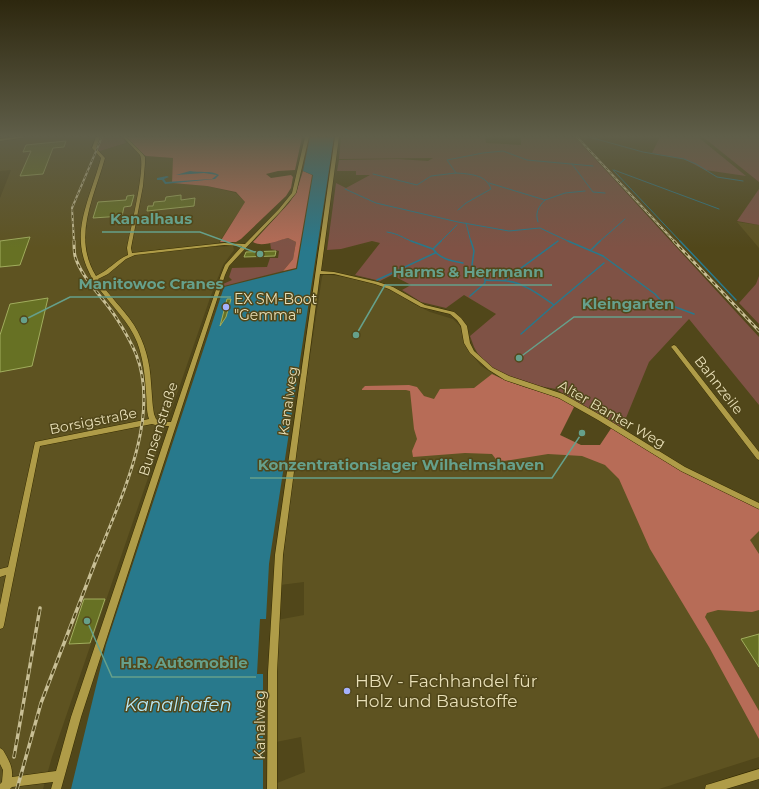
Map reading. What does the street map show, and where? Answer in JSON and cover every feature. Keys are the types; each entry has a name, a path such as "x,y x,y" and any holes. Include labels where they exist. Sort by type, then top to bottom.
{"street":[{"path":"98,174 87,206 82,242 88,265 99,286 128,319 139,340 148,375 153,421 159,424 173,424"},
{"path":"130,255 129,248 142,174"},
{"name":"Bunsenstraße","path":"56,789 66,748 223,275 230,262 280,210 294,193 298,174"},
{"name":"Kanalweg","path":"272,789 271,720 274,623 279,560 332,174"},
{"path":"95,278 106,273 130,255 224,244 245,245"},
{"name":"Alter Banter Weg","path":"318,272 334,273 376,283 391,288 423,306 452,313 464,326 467,343 472,352 491,369 507,378 561,396 689,472 759,506"},
{"name":"Bahnzeile","path":"674,347 759,457"},
{"name":"Borsigstraße","path":"11,570 37,444 153,421"},
{"path":"0,573 11,570 0,625"},
{"path":"0,753 8,770 5,786"},
{"path":"710,789 759,774"},
{"path":"5,786 19,780 59,776"}],"shaded area":[{"path":"9,174 173,174 172,183 207,186 236,193 245,202 216,247 233,246 234,250 223,265 210,298 52,757 43,789 0,789 0,198"},
{"path":"172,174 267,174 271,178 291,175 293,177 291,188 286,196 236,242 220,242 245,202 236,192 207,186 172,183"},
{"path":"302,174 312,175 296,268 283,271 293,259 296,242 288,238 266,244 257,244 253,242 289,203 296,193"},
{"path":"609,174 759,337 759,405 689,319 649,362 621,430 556,389 533,385 508,377 492,369 480,358 470,336 496,314 464,295 446,308 421,302 402,290 411,285 392,275 380,281 355,275 380,243 372,241 341,249 327,250 336,183 346,188 370,175 356,175"},
{"path":"731,174 743,174 746,176"},
{"path":"749,174 759,174 759,182"},
{"path":"759,189 759,225 737,221"},
{"path":"737,222 759,225 759,248"},
{"path":"288,238 296,242 293,259 283,271 224,286 223,284 232,280 229,277 232,268 267,267 270,258 278,258 279,251 271,249 270,242"},
{"path":"324,274 346,277 378,285 399,294 412,303 430,312 453,319 460,326 468,349 481,366 505,381 539,390 560,435 581,445 600,445 612,427 689,475 759,507 759,757 659,789 278,789 277,783 305,772 301,737 276,742 277,620 304,615 304,582 280,585 297,443 322,277"},
{"path":"759,276 759,324 739,303 756,284"},
{"path":"492,374 575,405 560,435 581,445 600,445 612,427 689,475 759,507 759,531 750,540 759,554 759,610 752,612 718,610 707,613 705,617 759,711 759,739 709,647 650,549 619,479 605,465 582,456 548,454 498,462 492,454 465,453 413,457 412,451 417,439 414,429 410,391 362,390 365,386 409,385 417,387 424,396 434,399 440,389 474,388"}],"water":[{"path":"209,174 219,175 215,179 165,184 162,180 157,180 157,178 167,176 169,177 164,179 166,182 212,179 217,175"},
{"name":"Kanalhafen","path":"310,174 328,174 269,564 266,619 260,619 257,674 263,674 263,789 71,789 106,645 224,287 297,269 313,175"}],"building":[{"path":"21,174 43,174 43,174 20,176"},
{"path":"134,195 131,206 124,207 122,216 93,218 98,202 126,200 127,196"},
{"path":"181,195 181,200 195,198 194,206 147,211 148,206 153,206 154,202 165,201 166,197"},
{"path":"30,237 20,265 0,267 0,241"},
{"path":"276,251 275,256 244,257 246,252"},
{"path":"48,298 32,366 0,372 0,335 10,304"},
{"name":"EX SM-Boot \"Gemma\"","path":"227,299 231,299 226,317 220,326"},
{"path":"84,599 105,599 90,643 69,644"},
{"path":"759,634 759,667 741,639"}],"waterway":[{"path":"373,174 417,185 431,176 449,174"},
{"path":"458,210 466,203 491,189 485,180 476,176 462,174"},
{"path":"579,174 593,192 605,193"},
{"path":"617,174 681,242"},
{"path":"624,174 719,209"},
{"path":"712,174 717,177 743,181"},
{"path":"489,183 545,200"},
{"path":"345,189 376,203 466,223"},
{"path":"545,200 565,193 585,191"},
{"path":"538,222 538,210 545,200"},
{"path":"599,242 625,219"},
{"path":"466,223 509,231 540,228 570,242"},
{"path":"466,223 471,242"},
{"path":"433,249 457,225"},
{"path":"387,232 414,242"},
{"path":"411,241 433,249"},
{"path":"471,241 474,251 472,265 485,277 485,280"},
{"path":"505,280 558,241"},
{"path":"568,241 603,256 655,294 662,302 694,314"},
{"path":"680,241 736,300"},
{"path":"591,250 599,242"},
{"path":"433,249 446,259 463,263"},
{"path":"377,280 435,253"},
{"path":"554,305 604,263"},
{"path":"470,296 485,283 485,280"},
{"path":"485,280 507,281 520,284 532,290 554,305"},
{"path":"521,334 554,305"}],"railway":[{"path":"74,242 72,208 86,174"},
{"path":"611,174 675,242"},
{"path":"674,241 759,331"},
{"path":"74,242 75,256 82,272 120,323 136,354 142,378 144,404 141,430 127,483 98,556"},
{"path":"17,789 41,703 98,555"},
{"path":"14,757 40,608"}],"place":[{"name":"Kanalhaus","path":"260,254"},
{"name":"EX SM-Boot \"Gemma\"","path":"226,307"},
{"name":"Manitowoc Cranes","path":"24,320"},
{"name":"Harms & Herrmann","path":"356,335"},
{"name":"Kleingarten","path":"519,358"},
{"name":"Konzentrationslager Wilhelmshaven","path":"582,433"},
{"name":"H.R. Automobile","path":"87,621"},
{"name":"HBV - Fachhandel für Holz und Baustoffe","path":"347,691"}]}
